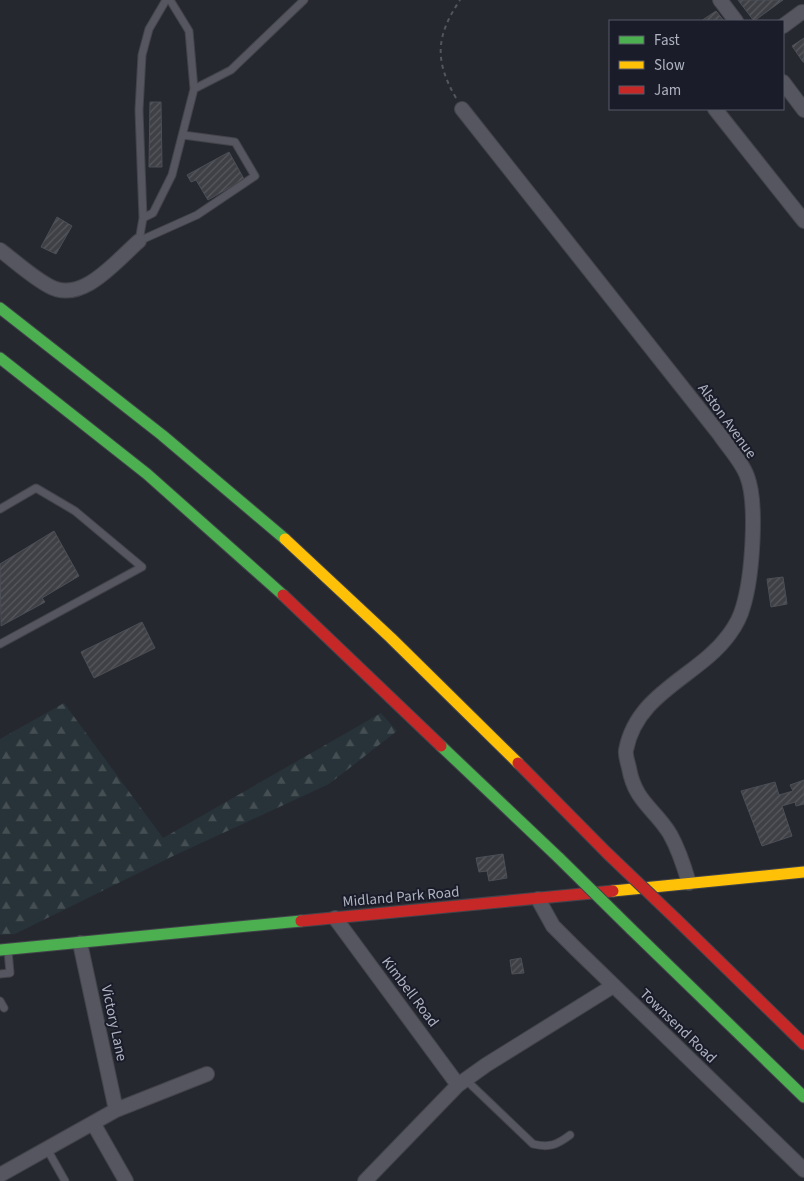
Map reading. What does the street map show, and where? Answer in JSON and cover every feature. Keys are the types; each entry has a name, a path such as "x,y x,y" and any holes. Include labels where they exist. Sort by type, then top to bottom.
{"main road":[{"path":"0,308 75,365 256,514 415,660 607,853 804,1044"},
{"path":"0,358 34,383 216,533 558,858 804,1097"},
{"name":"Midland Park Road","path":"4,950 804,872"}],"street":[{"path":"720,0 735,20"},
{"path":"784,25 802,12"},
{"path":"784,83 804,110"},
{"name":"Alston Avenue","path":"462,109 720,435 747,476 751,502 752,538 749,575 743,608 731,633 710,655 664,689 646,710 633,729 626,752 631,781 643,803 670,833 682,857 689,884"},
{"path":"717,110 804,221"},
{"path":"0,250 50,287 69,291 89,285 139,241"},
{"name":"Townsend Road","path":"538,899 553,926 804,1170"},
{"name":"Kimbell Road","path":"335,918 462,1082"},
{"name":"Victory Lane","path":"80,943 116,1110"},
{"path":"365,1181 462,1082 613,986"},
{"path":"0,1175 116,1110 207,1074"},
{"path":"93,1123 126,1181"}],"lane":[{"path":"139,241 144,218 139,110 142,55 148,29 166,0"},
{"path":"144,218 153,213 172,175 194,89 189,30 170,0"},
{"path":"194,89 231,70 304,0"},
{"path":"139,241 197,214 255,176 235,142 183,135"},
{"path":"0,509 36,488 75,511 142,567 0,644"},
{"path":"0,974 10,973 4,950"},
{"path":"462,1082 533,1144 547,1147 558,1144 570,1135"},
{"path":"47,1149 65,1181"}],"path":[{"path":"460,0 447,19 440,40 445,78 462,109"}],"green space":[{"path":"64,703 163,838 381,713 397,731 329,784 171,857 15,934 0,935 0,739"}],"building":[{"path":"738,0 783,0 755,20 753,20"},
{"path":"716,11 723,20 702,20"},
{"path":"804,38 804,62 803,62 792,46"},
{"path":"150,102 161,102 162,167 149,167"},
{"path":"229,152 244,179 208,200 196,180 191,182 187,175"},
{"path":"57,217 72,226 56,254 41,247"},
{"path":"54,531 79,576 42,598 45,602 1,626 0,564"},
{"path":"783,577 787,604 771,607 767,579"},
{"path":"142,622 155,648 94,678 81,652"},
{"path":"804,780 804,804 796,806 795,802 782,806 792,836 762,846 741,791 775,782 779,795 793,791 790,785"},
{"path":"503,854 507,878 489,881 487,871 479,872 476,858"},
{"path":"521,958 524,973 512,974 510,960"}],"traffic: fast":[{"path":"0,308 162,435 285,539"},
{"path":"0,358 147,474 283,595"},
{"path":"441,746 559,858"},
{"path":"559,858 631,929"},
{"path":"0,950 301,921"},
{"path":"631,929 804,1097"}],"traffic: slow":[{"path":"285,539 391,638 518,763"},
{"path":"613,891 804,872"}],"traffic: jam":[{"path":"283,595 441,746"},
{"path":"518,763 607,853"},
{"path":"607,853 676,919"},
{"path":"301,921 613,891"},
{"path":"676,919 804,1044"}]}
